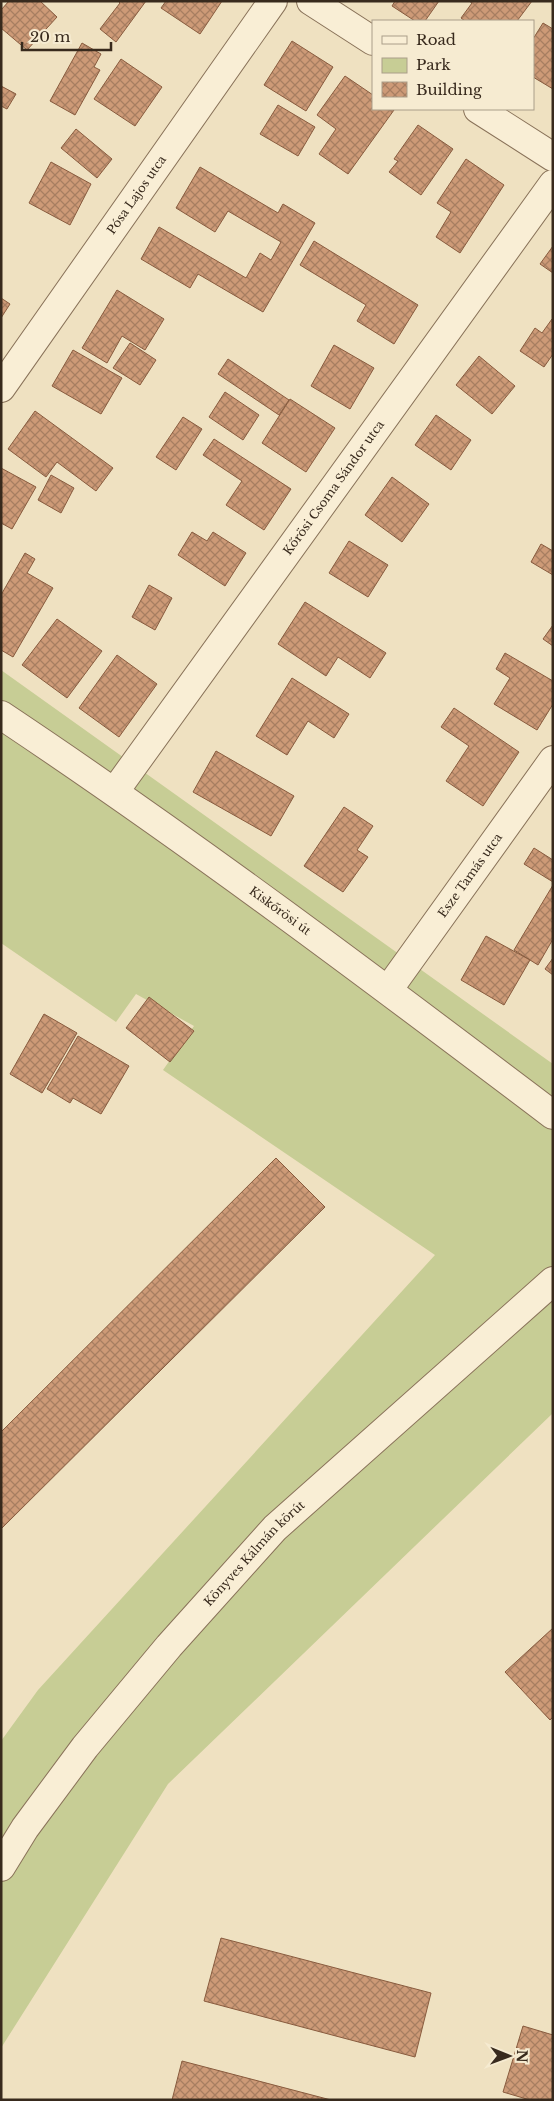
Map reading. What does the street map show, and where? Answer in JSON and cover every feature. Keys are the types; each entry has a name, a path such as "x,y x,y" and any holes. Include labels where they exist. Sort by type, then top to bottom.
{"street":[{"name":"Pósa Lajos utca","path":"1,388 273,1"},
{"path":"310,1 372,40"},
{"path":"480,110 553,157"},
{"name":"Kőrösi Csoma Sándor utca","path":"115,791 553,184"},
{"name":"Kiskőrösi út","path":"1,715 115,791 388,990 553,1115"},
{"name":"Esze Tamás utca","path":"388,990 553,760"},
{"name":"Könyves Kálmán körút","path":"1,1867 25,1828 85,1747 169,1646 275,1528 553,1281"}],"green space":[{"path":"1,670 553,1064 553,1413 168,1784 1,2048 1,1741 38,1690 435,1255 163,1070 194,1026 136,994 116,1022 1,943"}],"building":[{"path":"9,1 40,1 57,17 27,50 1,28 1,10"},
{"path":"118,1 146,1 116,42 100,29 120,3"},
{"path":"166,1 222,1 200,34 161,8"},
{"path":"395,1 439,1 426,20 413,20 392,6"},
{"path":"469,1 532,1 518,20 464,20 461,18 472,3"},
{"path":"543,23 553,29 553,89 534,78 534,37"},
{"path":"292,41 333,67 306,111 264,85"},
{"path":"82,43 101,54 94,67 100,70 75,115 50,101"},
{"path":"121,59 162,87 135,126 94,99"},
{"path":"345,76 372,94 372,110 394,110 348,174 319,154 336,129 317,115"},
{"path":"1,86 16,94 7,109 1,106"},
{"path":"278,105 315,127 298,156 260,134"},
{"path":"418,125 453,149 421,195 389,172 398,161 394,159"},
{"path":"76,129 112,159 97,178 61,148"},
{"path":"466,159 504,185 460,253 436,237 451,212 437,203"},
{"path":"51,162 91,184 70,225 29,203"},
{"path":"200,167 278,213 283,204 315,223 263,312 198,274 190,288 141,259 159,227 246,278 260,253 271,260 281,242 228,211 215,232 176,208"},
{"path":"314,241 418,305 394,344 357,321 366,305 300,265"},
{"path":"553,246 553,273 540,264"},
{"path":"117,290 164,319 145,350 122,336 107,363 82,348"},
{"path":"1,298 10,304 1,318"},
{"path":"552,319 553,354 544,367 520,351 535,328 542,333"},
{"path":"130,343 156,360 140,385 113,368"},
{"path":"334,345 374,368 350,409 311,386"},
{"path":"73,350 122,378 101,414 52,386"},
{"path":"479,356 515,386 492,414 456,385"},
{"path":"228,359 289,400 279,415 218,374"},
{"path":"225,392 259,415 243,440 209,417"},
{"path":"290,399 335,428 306,472 262,443"},
{"path":"35,411 113,468 96,491 57,462 46,477 8,449"},
{"path":"436,415 471,440 451,470 415,445"},
{"path":"183,417 202,429 176,470 156,457"},
{"path":"214,439 291,489 264,530 226,505 242,481 203,455"},
{"path":"1,468 36,487 12,529 1,523"},
{"path":"51,475 74,488 61,513 38,500"},
{"path":"392,477 429,504 402,542 365,515"},
{"path":"192,532 207,541 213,532 246,553 225,586 178,555"},
{"path":"349,541 388,565 368,597 329,573"},
{"path":"541,544 553,551 553,575 531,562"},
{"path":"25,553 35,559 27,573 53,588 13,657 1,650 1,595"},
{"path":"149,585 172,598 155,630 132,617"},
{"path":"305,602 386,653 370,678 338,657 326,676 278,644"},
{"path":"57,619 102,651 67,698 22,665"},
{"path":"553,625 553,646 543,639"},
{"path":"505,653 553,681 553,704 537,730 494,704 510,678 496,669"},
{"path":"117,655 157,684 119,737 79,708"},
{"path":"292,678 349,714 334,738 308,721 287,755 256,736"},
{"path":"454,708 519,752 483,806 446,781 469,746 441,727"},
{"path":"216,751 294,796 271,836 193,792"},
{"path":"344,807 373,826 357,850 368,857 343,892 304,866"},
{"path":"534,848 553,860 553,882 524,864"},
{"path":"553,885 553,939 538,965 514,950"},
{"path":"486,936 530,960 504,1005 461,980"},
{"path":"553,958 553,975 545,969"},
{"path":"149,997 194,1031 170,1062 126,1028"},
{"path":"44,1014 77,1033 42,1093 10,1074"},
{"path":"78,1036 129,1066 101,1114 73,1098 70,1103 47,1089"},
{"path":"276,1158 325,1207 1,1529 1,1432"},
{"path":"553,1628 553,1717 550,1720 505,1672"},
{"path":"221,1938 431,1993 415,2057 204,2001"},
{"path":"523,2026 553,2035 553,2100 530,2100 503,2092"},
{"path":"182,2061 331,2100 172,2100"}]}
